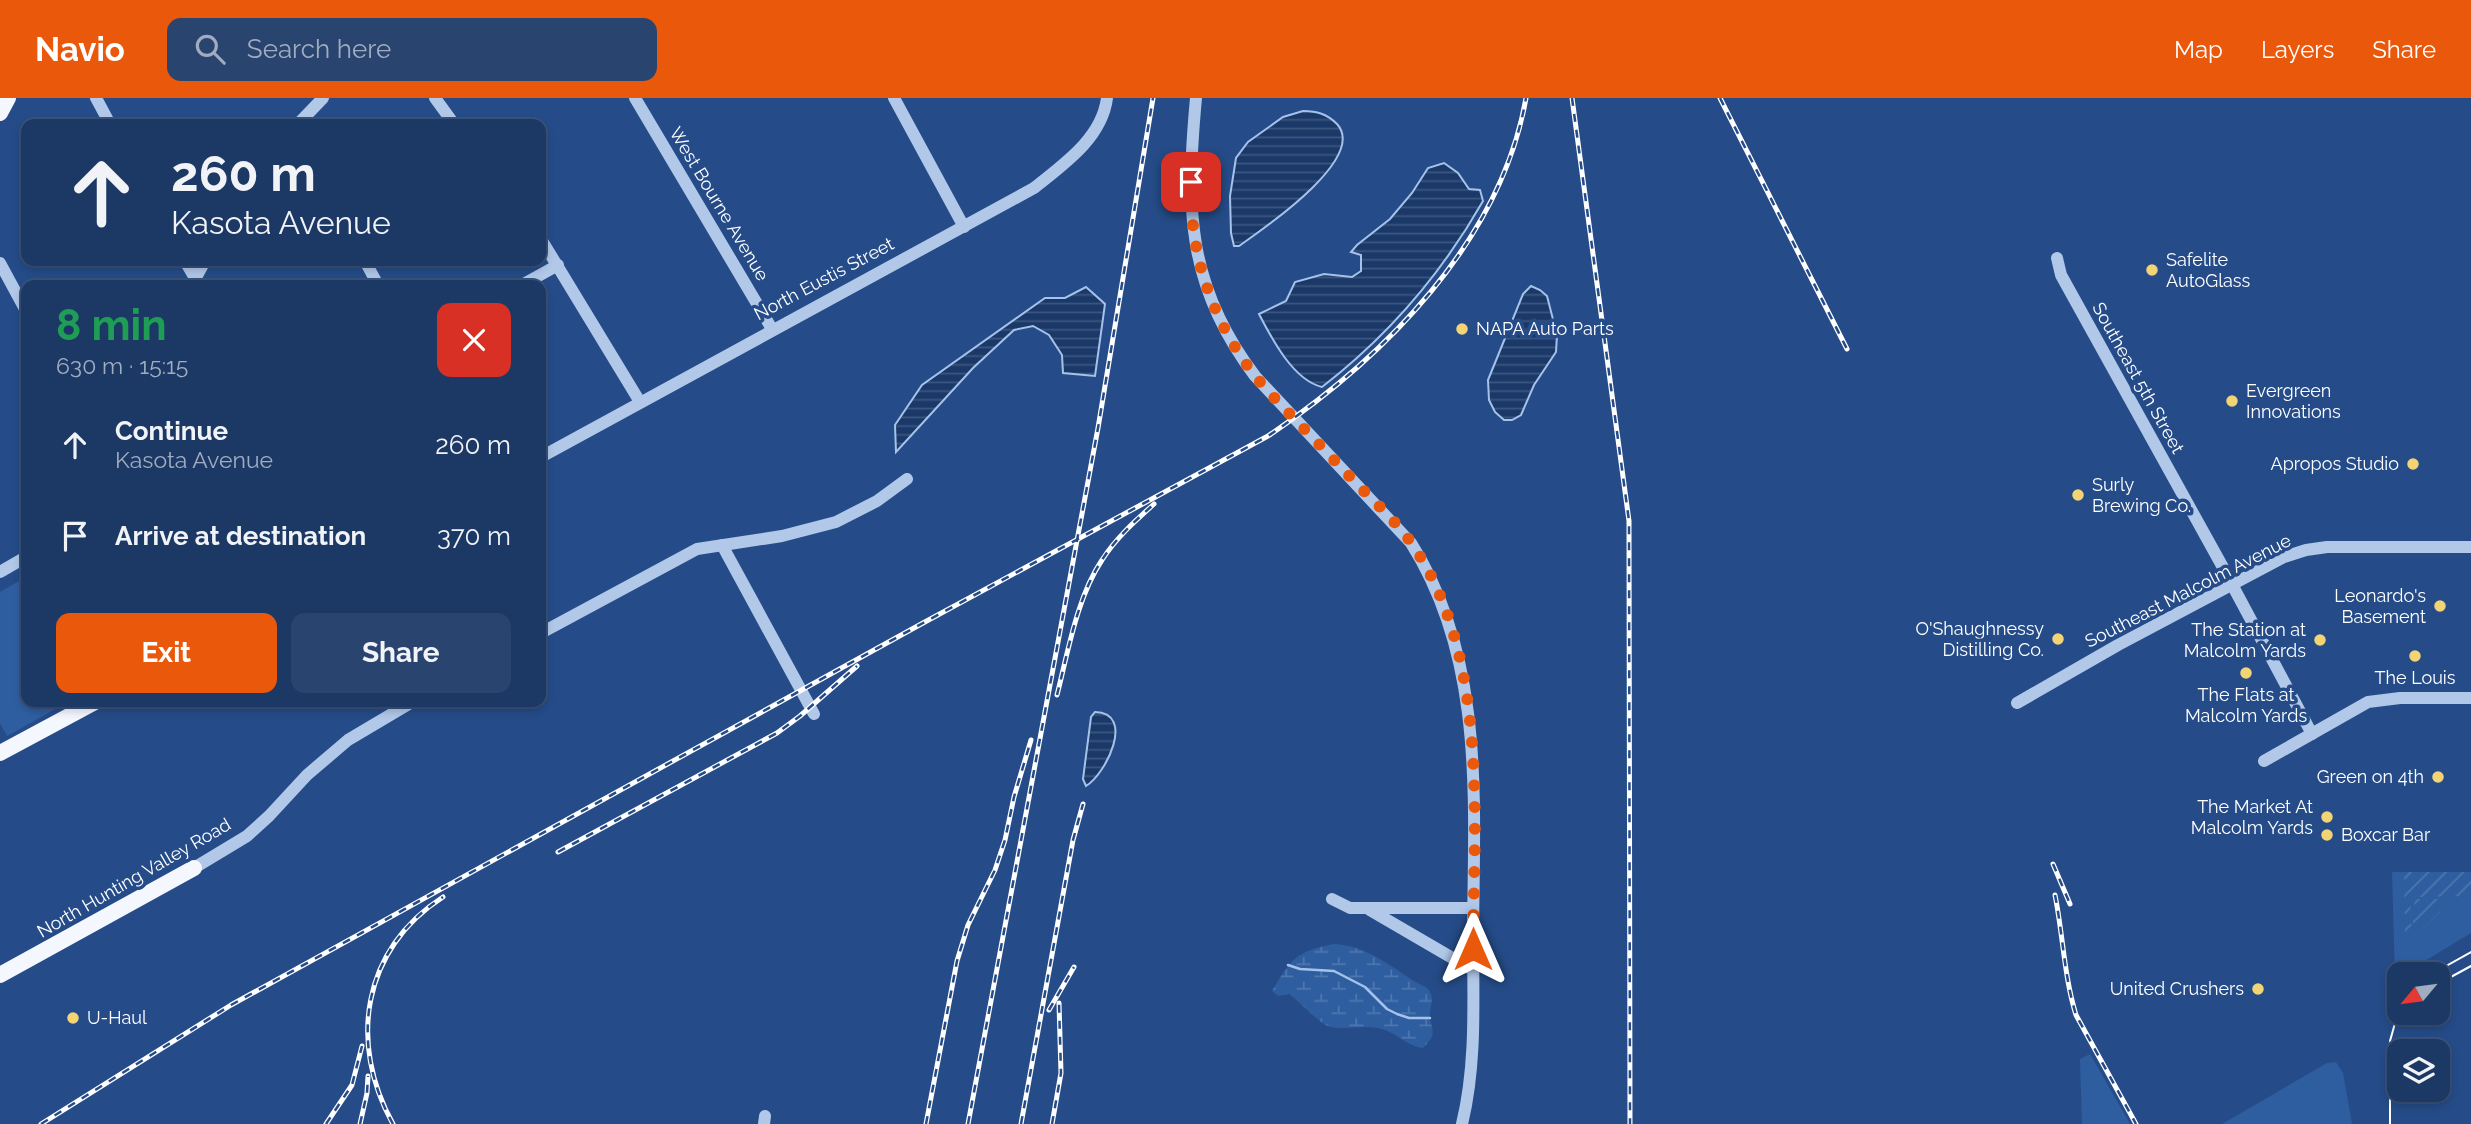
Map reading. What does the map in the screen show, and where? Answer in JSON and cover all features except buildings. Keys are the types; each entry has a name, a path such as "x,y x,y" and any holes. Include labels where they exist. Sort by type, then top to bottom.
{"main road":[{"path":"0,113 8,98"},
{"path":"0,753 85,707"},
{"name":"North Hunting Valley Road","path":"0,975 194,868"}],"street":[{"path":"96,98 107,119"},
{"path":"303,119 323,98"},
{"path":"435,98 450,119"},
{"name":"West Bourne Avenue","path":"635,98 772,328"},
{"path":"894,98 964,227"},
{"name":"North Eustis Street","path":"546,454 772,328 1014,201 1051,175 1085,144 1098,127 1105,112 1107,98"},
{"path":"1196,98 1192,225 1202,273 1228,337 1245,364 1266,389 1400,528 1428,570 1441,599 1459,658 1471,727 1474,771 1473,1041 1462,1124"},
{"path":"546,247 640,402"},
{"name":"Southeast 5th Street","path":"2057,258 2061,275 2312,734"},
{"path":"0,263 21,302"},
{"path":"531,280 558,265"},
{"path":"546,630 697,549 782,536 836,522 877,501 907,479"},
{"path":"722,545 814,714"},
{"name":"Southeast Malcolm Avenue","path":"2017,704 2118,645 2284,557 2327,547 2471,547"},
{"path":"0,572 21,560"},
{"path":"2264,761 2368,702 2400,698 2471,698"},
{"name":"North Hunting Valley Road","path":"194,868 247,836 307,775 348,740 404,707"},
{"path":"1332,899 1350,908 1473,908"},
{"path":"1370,909 1473,970"}],"green space":[{"path":"21,580 21,707 59,707 7,736 0,723 0,592"},
{"path":"2392,872 2471,872 2471,933 2423,962 2395,962"},
{"path":"2404,872 2471,872 2471,896 2414,897 2410,914 2414,932 2405,932"},
{"path":"2416,899 2440,899 2440,912 2419,932 2413,921"},
{"path":"1334,944 1366,952 1427,988 1431,996 1433,1032 1423,1048 1378,1028 1328,1026 1289,994 1278,996 1272,991 1296,958 1311,950"},
{"path":"2090,1054 2130,1124 2082,1124 2080,1059"},
{"path":"2336,1062 2343,1073 2352,1124 2222,1124 2327,1063"}],"shaded area":[{"path":"1303,111 1322,114 1337,124 1343,138 1338,155 1326,173 1289,209 1239,246 1234,246 1230,196 1236,158 1248,142 1283,117"},
{"path":"1444,163 1458,173 1469,189 1480,190 1483,201 1467,228 1412,302 1369,347 1322,387 1312,383 1284,357 1259,314 1286,301 1295,282 1324,274 1352,277 1361,271 1361,255 1351,252 1390,219 1412,193 1428,168"},
{"path":"1531,286 1547,296 1557,335 1556,352 1534,385 1521,415 1512,420 1504,420 1495,412 1489,400 1488,380 1523,294"},
{"path":"1086,287 1105,304 1095,376 1063,373 1062,355 1049,335 1033,326 1014,330 973,368 896,452 895,425 922,385 1045,298 1065,298"},
{"path":"1095,712 1107,715 1114,722 1115,733 1102,770 1086,786 1083,779 1091,717"}],"waterway":[{"path":"1288,965 1300,969 1334,971 1365,987 1387,1009 1397,1014 1409,1018 1430,1018"}],"tram line":[{"path":"2450,964 2471,952"},
{"path":"2450,977 2471,966"},
{"path":"2390,1124 2390,1041 2394,1026"}],"railway":[{"path":"968,1124 1098,428 1153,98"},
{"path":"41,1124 231,1005 1268,436 1354,370 1394,332 1431,291 1464,247 1491,200 1512,150 1526,98"},
{"path":"1572,98 1629,521 1630,1124"},
{"path":"1720,98 1847,349"},
{"path":"1057,695 1074,625 1093,575 1113,544 1154,504"},
{"path":"558,852 777,733 857,666"},
{"path":"926,1124 957,961 968,925 995,870 1031,740"},
{"path":"1021,1124 1073,840 1083,804"},
{"path":"2053,864 2070,904"},
{"path":"2055,895 2076,1015 2136,1124"},
{"path":"393,1124 379,1093 370,1062 368,1030 371,1000 380,970 395,943 416,918 443,897"},
{"path":"1049,1010 1074,967"},
{"path":"1052,1124 1061,1073 1059,1003"},
{"path":"326,1124 352,1085 362,1046"},
{"path":"360,1124 368,1076"}],"place":[{"name":"Safelite AutoGlass","path":"2152,270"},
{"name":"NAPA Auto Parts","path":"1462,329"},
{"name":"Evergreen Innovations","path":"2232,401"},
{"name":"Apropos Studio","path":"2413,464"},
{"name":"Surly Brewing Co.","path":"2078,495"},
{"name":"Leonardo's Basement","path":"2440,606"},
{"name":"O'Shaughnessy Distilling Co.","path":"2058,639"},
{"name":"The Station at Malcolm Yards","path":"2320,640"},
{"name":"The Louis","path":"2415,656"},
{"name":"The Flats at Malcolm Yards","path":"2246,673"},
{"name":"Green on 4th","path":"2438,777"},
{"name":"The Market At Malcolm Yards","path":"2327,817"},
{"name":"Boxcar Bar","path":"2327,835"},
{"name":"United Crushers","path":"2258,989"},
{"name":"U-Haul","path":"73,1018"}],"route":[{"path":"1191,182 1192,225 1196,250 1209,296 1228,337 1245,364 1266,389 1400,528 1420,556 1439,593 1459,658 1471,727 1474,771 1473,949"}]}
